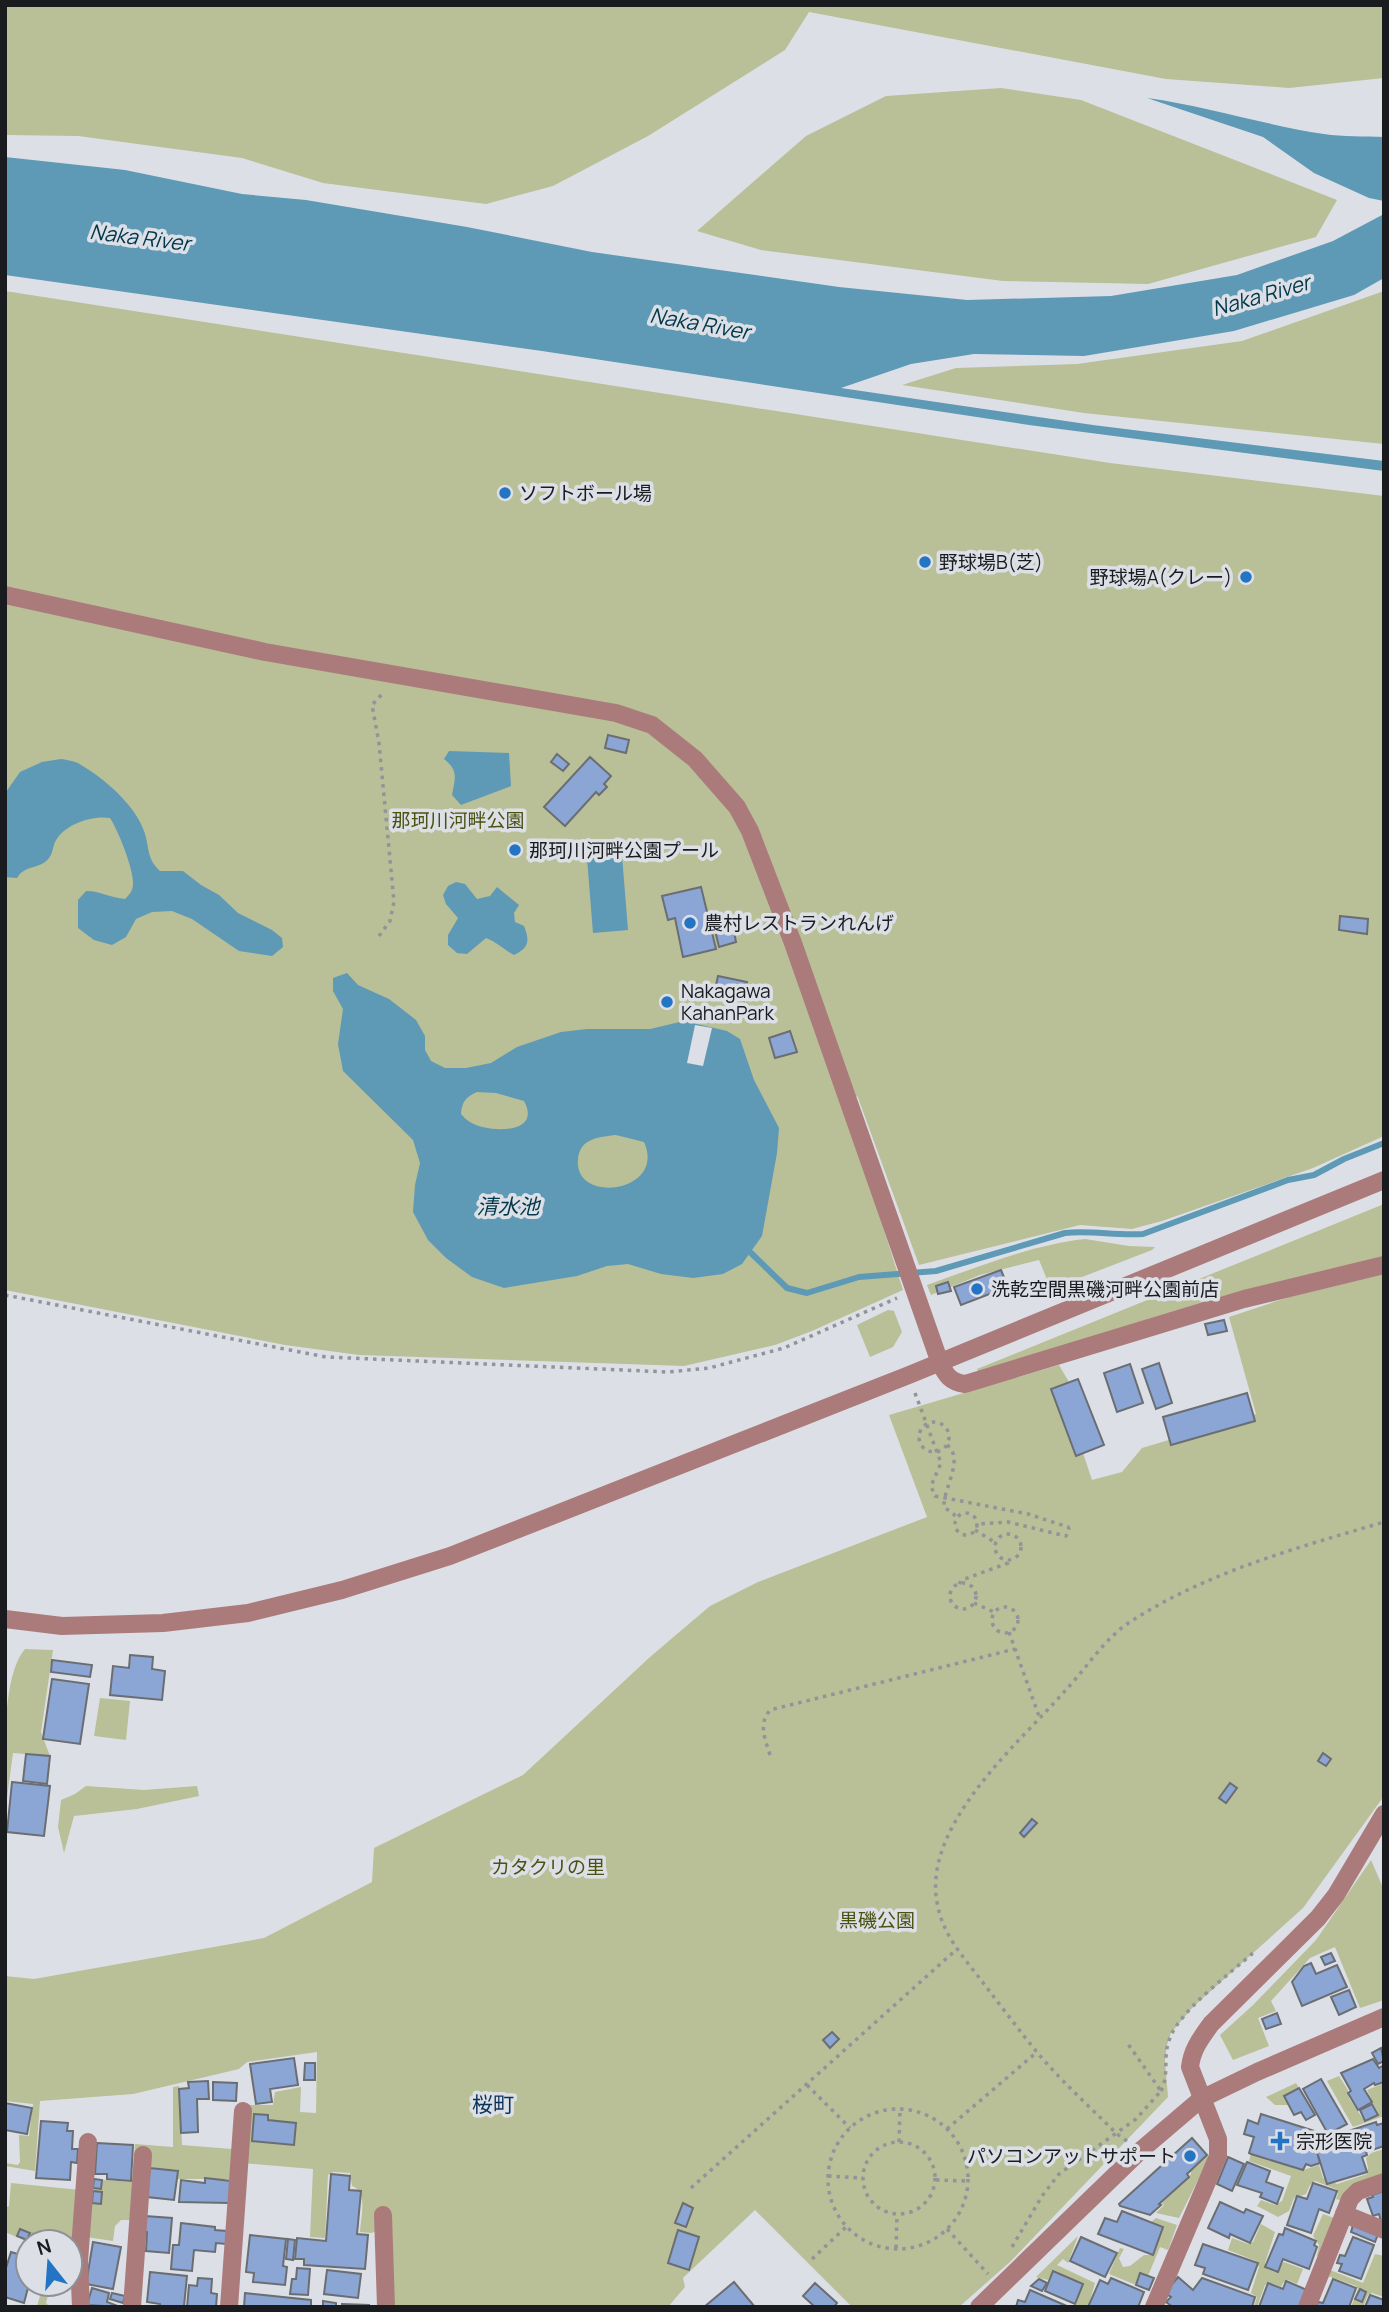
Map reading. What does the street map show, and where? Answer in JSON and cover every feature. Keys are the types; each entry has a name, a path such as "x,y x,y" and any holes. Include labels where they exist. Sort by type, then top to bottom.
{"street":[{"path":"5,595 265,652 616,713 652,725 695,758 737,807 750,831 793,943 940,1363 953,1382 964,1384 1244,1299 1384,1265"},
{"path":"5,1619 62,1626 163,1623 248,1613 342,1590 450,1556 940,1363 1384,1180"},
{"path":"1154,2307 1217,2156 1218,2140 1190,2067 1191,2055 1212,2024 1318,1918 1336,1895 1384,1814"},
{"path":"979,2307 996,2277 1175,2118 1201,2099 1257,2071 1384,2017"},
{"path":"229,2307 243,2111"},
{"path":"81,2307 79,2261 88,2142"},
{"path":"132,2307 143,2155"},
{"path":"1307,2307 1350,2199 1358,2191 1384,2182"},
{"path":"1344,2214 1384,2230"},
{"path":"383,2215 386,2307"}],"path":[{"path":"372,705 378,733 394,902 390,921 379,936"},
{"path":"5,1295 326,1357 668,1373 709,1368 784,1348 915,1290"},
{"path":"909,1375 941,1463 931,1486 935,1496 1028,1514 1069,1529 1066,1535 1008,1522 977,1524"},
{"path":"936,1422 945,1426 949,1435 947,1445 934,1452 921,1446 918,1436 926,1424 936,1422"},
{"path":"947,1445 952,1448 955,1458 944,1507 957,1517"},
{"path":"964,1512 972,1514 977,1524 975,1530 970,1534 959,1533 955,1526 957,1517 964,1512"},
{"path":"1140,2151 1117,2134 1037,2052 957,1949 943,1923 934,1886 949,1834 965,1804 999,1759 1130,1621 1253,1561 1384,1522"},
{"path":"975,1530 996,1543"},
{"path":"974,1602 964,1609 953,1604 951,1592 962,1580 1008,1563 1009,1559 1019,1553 1020,1541 1009,1534 1001,1536 996,1543 998,1554 1009,1559"},
{"path":"959,1584 968,1585 974,1590 974,1602"},
{"path":"974,1602 994,1612"},
{"path":"1005,1607 1016,1614 1016,1626 1009,1632 994,1628 994,1612 1005,1607"},
{"path":"1009,1632 1040,1718"},
{"path":"770,1755 762,1726 763,1718 769,1710 1016,1650"},
{"path":"691,2188 957,1949"},
{"path":"1009,2253 1042,2196 1059,2174 1136,2119 1161,2091 1128,2044"},
{"path":"947,2129 1037,2052"},
{"path":"807,2085 850,2128"},
{"path":"899,2142 900,2109"},
{"path":"900,2109 932,2117 947,2129 962,2149 968,2181 959,2213 947,2229 925,2243 896,2249 878,2246 846,2227 830,2195 828,2176 835,2148 850,2128 868,2116 900,2109"},
{"path":"899,2142 912,2144 930,2158 936,2180 934,2191 919,2209 909,2214 897,2215 874,2205 866,2195 863,2178 868,2159 877,2150 899,2142"},
{"path":"828,2176 863,2178"},
{"path":"936,2180 968,2181"},
{"path":"896,2249 897,2215"},
{"path":"812,2259 846,2227"},
{"path":"947,2229 996,2277"}],"green space":[{"path":"5,5 1384,5 1384,78 1289,88 1166,79 809,12 785,50 648,136 553,186 486,204 323,183 242,158 78,136 5,135"},
{"path":"1001,88 1081,100 1337,200 1316,237 1148,284 1003,281 761,250 697,231 806,136 886,96"},
{"name":"那珂川河畔公園","path":"5,291 1110,463 1384,496 1384,1136 1313,1168 1162,1221 1132,1229 1080,1225 919,1265 857,1095 850,1123 903,1290 775,1345 684,1366 359,1355 285,1345 5,1290"},
{"path":"1384,291 1384,444 1084,413 902,385 956,368 1077,364 1242,341"},
{"path":"1384,1204 1384,1257 979,1373 977,1369"},
{"path":"1085,1239 1155,1247 1051,1289 1039,1260 980,1275 931,1295 927,1285 1025,1251"},
{"name":"黒磯公園","path":"1384,1274 1384,1796 1303,1908 1193,2007 1171,2033 1165,2061 1168,2097 1011,2261 959,2307 852,2307 755,2210 683,2278 685,2287 668,2307 391,2307 385,2229 371,2233 360,2232 362,2199 357,2189 352,2186 350,2173 333,2172 328,2175 325,2238 310,2237 313,2169 242,2163 249,2105 273,2105 275,2092 301,2087 300,2112 316,2113 317,2052 247,2062 239,2069 133,2094 40,2101 35,2171 5,2166 5,2163 18,2165 20,2162 19,2135 29,2136 33,2104 5,2101 5,1976 34,1979 264,1938 372,1882 374,1848 523,1775 650,1657 710,1606 758,1582 927,1517 889,1415 1059,1365 1069,1382 1051,1389 1076,1455 1083,1453 1092,1480 1122,1472 1142,1448 1256,1414 1229,1317 1289,1297"},
{"path":"888,1310 894,1311 902,1332 893,1347 870,1357 857,1325"},
{"path":"25,1649 53,1650 41,1732 50,1756 13,1753 5,1813 8,1702 17,1662"},
{"path":"100,1698 130,1701 126,1740 94,1736"},
{"path":"86,1786 144,1790 197,1786 199,1796 137,1809 74,1816 64,1853 58,1827 61,1800"},
{"path":"1371,1860 1384,1890 1384,2000 1360,2008 1335,1947 1310,1958 1271,2001 1276,2011 1258,2018 1269,2046 1233,2060 1220,2035 1316,1940"},
{"path":"1339,2076 1363,2119 1378,2113 1367,2090 1382,2084 1384,2116 1353,2127 1327,2081"},
{"path":"1296,2083 1299,2088 1284,2096 1289,2105 1275,2105 1266,2097"},
{"path":"179,2086 182,2145 232,2149 231,2179 178,2179 178,2170 139,2166 134,2220 121,2220 115,2226 113,2241 86,2237 91,2179 132,2182 135,2144 173,2147 173,2087"},
{"path":"1384,2149 1384,2176 1343,2201 1336,2199 1336,2189 1315,2181 1306,2194 1294,2198 1289,2211 1278,2217 1257,2206 1261,2200 1275,2205 1282,2201 1291,2176 1249,2161 1251,2154 1303,2170 1319,2165 1323,2178 1337,2184 1367,2174 1366,2158 1371,2153"},
{"path":"1207,2155 1209,2158 1179,2218 1156,2213 1164,2205 1162,2203"},
{"path":"11,2183 80,2190 77,2228 14,2228 14,2236 5,2232 5,2208 9,2206"},
{"path":"1323,2214 1337,2219 1322,2257 1317,2256 1319,2245 1313,2236"},
{"path":"1156,2218 1177,2225 1168,2250 1160,2247 1148,2276 1140,2273 1136,2285 1109,2274 1120,2248 1124,2249 1119,2258 1123,2267 1130,2266 1144,2255 1153,2255 1163,2227 1151,2222"},
{"path":"1261,2224 1275,2232 1265,2263 1267,2269 1275,2272 1284,2262 1303,2269 1297,2284 1288,2280 1281,2287 1271,2283 1265,2285 1257,2307 1254,2307 1257,2297 1251,2293 1259,2267 1256,2261 1228,2250 1232,2238 1248,2244 1253,2242"},
{"path":"1078,2236 1068,2263 1063,2259 1057,2265 1095,2283 1088,2307 1075,2306 1083,2284 1054,2270 1048,2280 1036,2277"},
{"path":"1375,2254 1384,2256 1384,2297 1372,2293 1368,2295 1363,2307 1351,2307 1358,2289 1328,2276 1330,2270 1363,2283"},
{"path":"39,2298 47,2298 46,2303 50,2307 37,2307"}],"water":[{"path":"1147,98 1324,134 1384,137 1384,201 1369,198 1314,173 1263,137"},
{"name":"Naka River","path":"5,157 125,170 242,194 306,200 467,227 592,252 839,287 967,300 1111,296 1237,275 1333,241 1384,214 1384,278 1354,295 1234,331 1084,356 974,354 911,364 841,388 1093,425 1384,461 1384,471 1029,425 542,351 5,275"},
{"path":"449,751 509,753 511,786 461,805 452,795 454,771 444,759"},
{"path":"61,759 77,763 90,771 126,802 140,821 150,857 160,871 183,871 219,895 238,913 272,930 282,938 283,947 272,956 239,951 192,919 172,911 152,912 136,919 126,937 112,945 94,940 78,928 78,900 86,891 125,899 133,886 128,860 110,818 79,822 59,836 48,860 23,871 17,878 5,877 6,792 20,772 42,762"},
{"path":"622,856 628,930 593,933 587,858"},
{"path":"456,882 465,884 477,899 490,896 497,887 519,905 514,913 515,922 524,926 527,936 523,950 514,955 486,938 467,954 457,953 448,945 448,935 458,918 446,904 443,895 448,886"},
{"name":"清水池","path":"347,973 358,985 389,999 416,1020 425,1036 425,1050 431,1061 445,1068 466,1068 491,1063 517,1047 561,1032 587,1029 650,1029 684,1021 727,1031 740,1039 754,1080 779,1128 762,1236 742,1264 723,1274 693,1278 661,1274 628,1264 504,1288 472,1277 446,1258 428,1240 413,1212 420,1163 413,1140 343,1071 338,1044 343,1009 333,991 333,978","holes":["477,1092 496,1093 524,1101 528,1112 526,1120 520,1125 500,1129 478,1126 469,1121 461,1114 462,1106 467,1098","616,1135 644,1142 648,1159 643,1173 632,1182 618,1187 589,1183 580,1174 578,1159 582,1147 591,1140"]}],"pier":[{"path":"695,1025 712,1028 703,1066 687,1063"}],"building":[{"path":"608,735 629,740 626,753 605,748"},
{"path":"557,754 569,764 563,771 551,762"},
{"path":"590,757 611,776 604,784 607,787 599,795 596,792 565,826 544,807"},
{"path":"701,887 716,949 683,957 675,918 668,920 662,896"},
{"path":"1340,916 1368,919 1367,934 1339,930"},
{"path":"732,922 736,942 719,947 714,926"},
{"path":"718,976 747,982 744,1001 714,995"},
{"path":"790,1031 797,1052 775,1058 769,1038"},
{"path":"1001,1270 1008,1287 961,1305 954,1287"},
{"path":"948,1282 951,1291 938,1294 936,1286"},
{"path":"1224,1320 1227,1331 1208,1335 1205,1324"},
{"path":"1159,1363 1172,1403 1156,1409 1142,1369"},
{"path":"1130,1364 1143,1403 1117,1412 1104,1373"},
{"path":"1078,1379 1104,1445 1076,1456 1051,1389"},
{"path":"1247,1393 1255,1421 1171,1445 1163,1417"},
{"path":"130,1655 153,1657 152,1669 165,1671 162,1700 110,1695 113,1666 129,1668"},
{"path":"52,1660 92,1665 90,1677 51,1672"},
{"path":"52,1679 89,1684 80,1744 43,1739"},
{"path":"1323,1753 1331,1759 1326,1766 1318,1761"},
{"path":"26,1754 50,1756 47,1784 23,1781"},
{"path":"12,1782 50,1786 44,1836 7,1832"},
{"path":"1230,1783 1237,1788 1226,1803 1219,1798"},
{"path":"1032,1819 1037,1823 1024,1837 1020,1833"},
{"path":"1331,1953 1335,1961 1325,1965 1321,1957"},
{"path":"1311,1963 1316,1974 1337,1965 1347,1987 1302,2006 1292,1982 1304,1966"},
{"path":"1349,1990 1356,2007 1339,2015 1331,1997"},
{"path":"1277,2013 1281,2024 1266,2029 1262,2019"},
{"path":"832,2032 839,2039 830,2048 823,2040"},
{"path":"1381,2048 1384,2061 1378,2064 1372,2053"},
{"path":"294,2058 298,2085 270,2089 272,2102 256,2104 250,2064"},
{"path":"1373,2059 1379,2068 1384,2065 1384,2082 1374,2083 1364,2089 1372,2102 1358,2110 1341,2073"},
{"path":"305,2063 315,2063 315,2080 304,2080"},
{"path":"1321,2079 1347,2124 1328,2134 1303,2089"},
{"path":"208,2081 209,2099 197,2099 198,2132 181,2133 179,2089 189,2088 188,2082"},
{"path":"213,2082 237,2083 236,2101 213,2100"},
{"path":"1299,2088 1315,2115 1306,2120 1301,2112 1294,2115 1284,2096"},
{"path":"5,2103 32,2108 27,2134 5,2130"},
{"path":"1372,2104 1378,2115 1365,2121 1360,2110"},
{"path":"254,2114 268,2115 268,2120 296,2123 294,2145 252,2141"},
{"path":"1261,2114 1330,2136 1342,2133 1346,2143 1317,2152 1320,2163 1311,2166 1306,2164 1303,2170 1251,2154 1249,2153 1254,2137 1244,2134 1248,2120 1258,2124"},
{"path":"41,2121 68,2123 67,2131 73,2131 72,2149 78,2149 77,2163 71,2162 70,2180 36,2178"},
{"path":"1376,2122 1377,2125 1384,2123 1384,2146 1366,2152 1367,2155 1362,2157 1367,2172 1327,2184 1317,2152 1346,2143 1342,2133"},
{"path":"1192,2138 1207,2155 1187,2174 1189,2177 1159,2204 1161,2205 1150,2215 1120,2206 1119,2204"},
{"path":"97,2143 133,2145 131,2181 107,2179 107,2174 95,2174"},
{"path":"1228,2157 1244,2164 1232,2191 1217,2184"},
{"path":"1247,2162 1270,2171 1266,2182 1283,2188 1277,2204 1260,2197 1262,2193 1237,2185"},
{"path":"150,2168 178,2171 174,2200 147,2197"},
{"path":"331,2174 350,2176 349,2190 361,2191 357,2234 368,2235 365,2269 304,2265 304,2259 295,2259 297,2238 326,2241"},
{"path":"205,2178 231,2181 229,2203 179,2202 181,2180 205,2183"},
{"path":"94,2179 102,2180 101,2189 93,2188"},
{"path":"1313,2183 1337,2191 1329,2213 1319,2209 1311,2233 1287,2225 1297,2196 1307,2199"},
{"path":"93,2191 102,2192 101,2204 92,2203"},
{"path":"1384,2191 1382,2225 1379,2214 1373,2216 1367,2199"},
{"path":"1220,2202 1244,2213 1246,2209 1263,2216 1250,2243 1230,2234 1229,2238 1208,2228"},
{"path":"683,2203 693,2208 686,2227 675,2223"},
{"path":"1122,2211 1163,2227 1153,2255 1098,2234 1105,2218 1117,2222"},
{"path":"145,2216 172,2218 169,2253 146,2251 147,2232 143,2232"},
{"path":"181,2223 227,2231 226,2244 216,2243 215,2252 194,2250 192,2271 171,2269 173,2245 179,2245"},
{"path":"1353,2225 1378,2234 1375,2242 1351,2232"},
{"path":"1285,2228 1316,2241 1314,2245 1317,2247 1309,2269 1283,2259 1278,2272 1265,2267 1279,2234 1283,2235"},
{"path":"678,2230 699,2237 689,2270 668,2263"},
{"path":"250,2235 286,2239 283,2266 287,2267 285,2285 253,2282 254,2273 246,2272"},
{"path":"1081,2237 1117,2253 1105,2277 1070,2261"},
{"path":"1353,2237 1374,2245 1361,2279 1339,2271 1342,2264 1337,2263 1340,2255 1345,2256"},
{"path":"288,2239 295,2240 293,2260 286,2259"},
{"path":"93,2242 121,2247 113,2289 86,2284"},
{"path":"1203,2244 1258,2263 1248,2290 1203,2274 1205,2268 1195,2265"},
{"path":"11,2252 14,2253 14,2298 25,2298 24,2303 5,2297 5,2271"},
{"path":"297,2268 310,2269 308,2295 290,2294"},
{"path":"327,2270 361,2274 358,2298 324,2294"},
{"path":"1053,2271 1083,2284 1075,2304 1045,2291"},
{"path":"150,2272 187,2276 184,2306 160,2307 160,2304 147,2302"},
{"path":"1140,2273 1154,2278 1149,2290 1136,2285"},
{"path":"1178,2277 1193,2290 1202,2278 1255,2297 1252,2307 1173,2307 1166,2302 1171,2297 1165,2293"},
{"path":"198,2278 212,2279 211,2293 217,2294 216,2307 187,2307 189,2285 197,2286"},
{"path":"1111,2278 1144,2292 1138,2307 1088,2307 1100,2280 1108,2284"},
{"path":"1039,2279 1047,2283 1042,2291 1031,2286"},
{"path":"1333,2279 1356,2288 1349,2307 1316,2307 1318,2302 1323,2303"},
{"path":"1286,2281 1307,2290 1300,2307 1259,2307 1268,2283 1283,2289"},
{"path":"734,2282 755,2307 704,2307"},
{"path":"815,2283 837,2303 834,2307 815,2307 803,2296"},
{"path":"92,2288 109,2293 107,2302 120,2307 87,2305"},
{"path":"1360,2289 1366,2292 1362,2302 1355,2299"},
{"path":"1030,2290 1069,2307 1016,2307 1018,2300 1025,2302"},
{"path":"112,2293 125,2296 123,2303 110,2299"},
{"path":"245,2293 311,2300 311,2307 244,2307"},
{"path":"1370,2295 1384,2300 1384,2307 1365,2307"},
{"path":"323,2301 336,2303 336,2307 323,2307"},
{"path":"342,2304 369,2305 369,2307 342,2307"}],"waterway":[{"path":"751,1253 787,1288 807,1293 859,1277 936,1271 1065,1233 1143,1234 1288,1180 1314,1175 1384,1143"}],"place":[{"name":"ソフトボール場","path":"505,493"},
{"name":"野球場B(芝)","path":"925,562"},
{"name":"野球場A(クレー)","path":"1246,577"},
{"name":"那珂川河畔公園プール","path":"515,850"},
{"name":"農村レストランれんげ","path":"690,923"},
{"name":"Nakagawa KahanPark","path":"667,1002"},
{"name":"洗乾空間黒磯河畔公園前店","path":"977,1289"},
{"name":"宗形医院","path":"1280,2141"},
{"name":"パソコンアットサポート","path":"1190,2156"}],"district":[{"name":"桜町","path":"493,2104"}],"park label":[{"name":"カタクリの里","path":"548,1867"}]}
